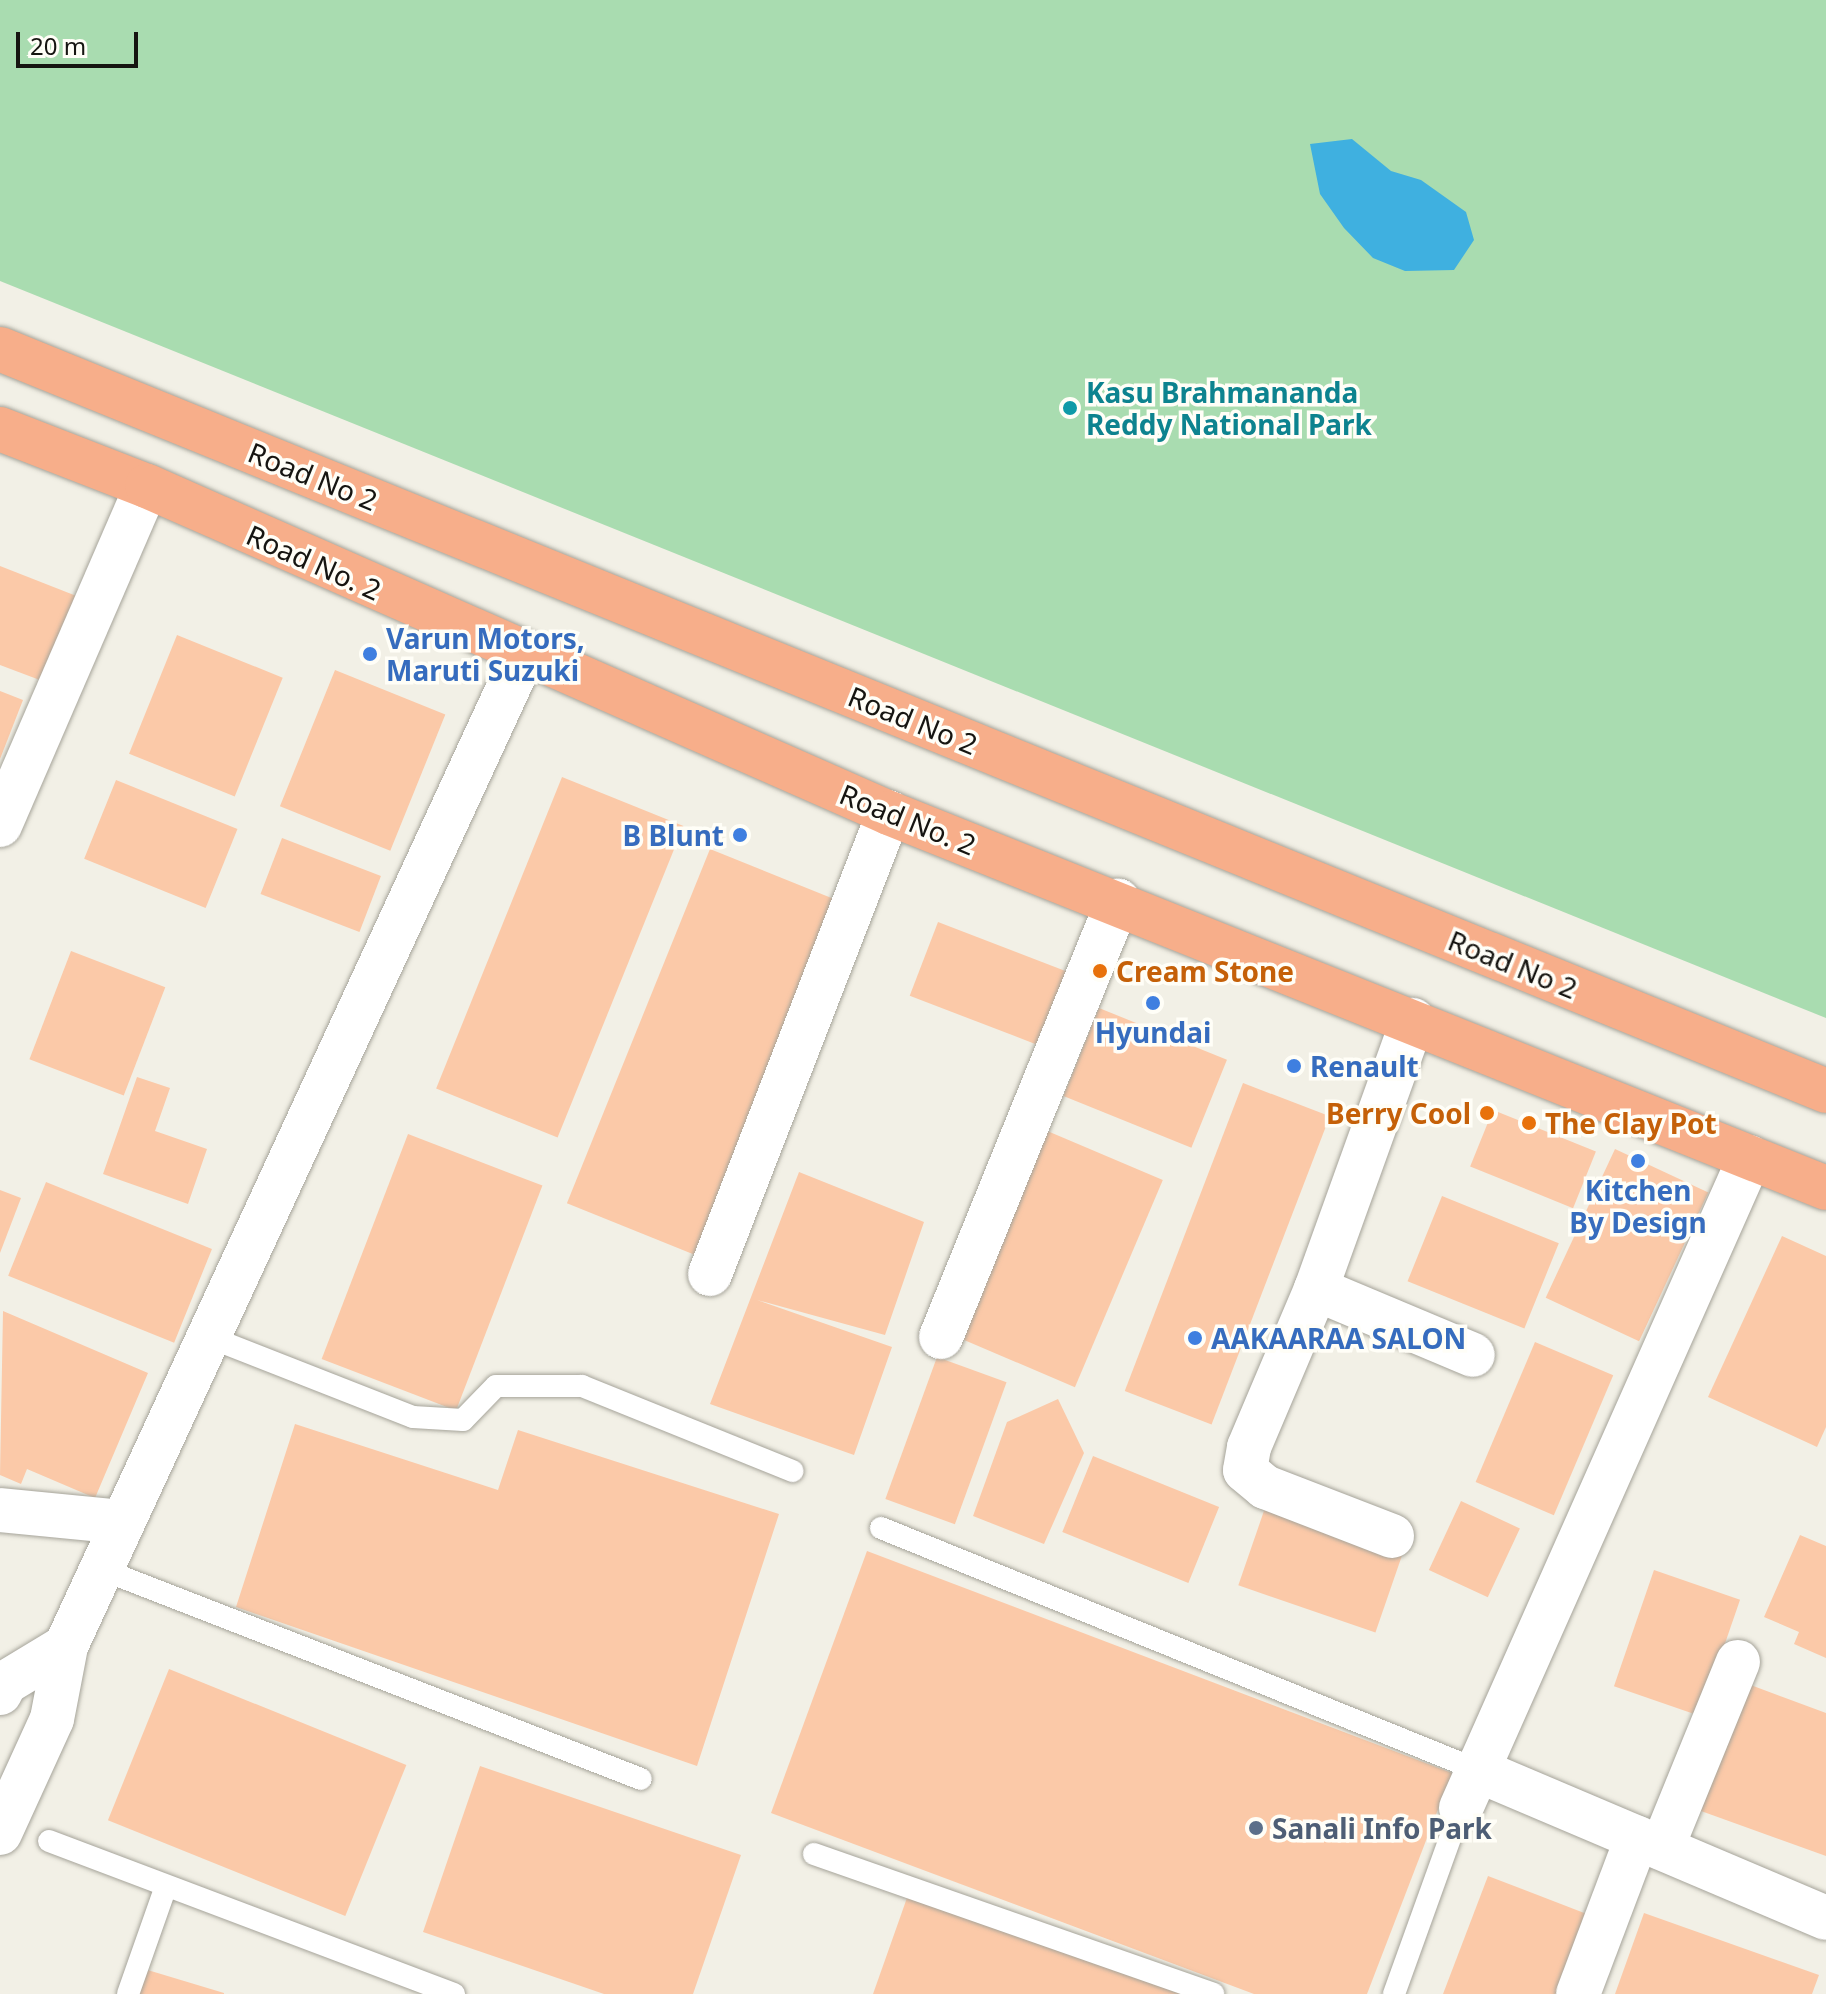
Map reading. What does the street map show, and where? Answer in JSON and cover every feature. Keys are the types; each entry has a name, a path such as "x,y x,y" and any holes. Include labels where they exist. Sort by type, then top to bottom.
{"main road":[{"name":"Road No 2","path":"0,349 1826,1091"},
{"name":"Road No. 2","path":"0,429 147,486 523,656 889,813 1118,901 1826,1188"}],"street":[{"path":"0,825 147,486"},
{"path":"0,1833 52,1719 66,1646 523,656"},
{"path":"710,1274 889,813"},
{"path":"941,1337 1118,901"},
{"path":"1392,1536 1265,1487 1245,1470 1249,1447 1316,1289 1413,1020"},
{"path":"1750,1157 1468,1788 1649,1843 1826,1918"},
{"path":"1316,1289 1473,1355"},
{"path":"0,1510 122,1522"},
{"path":"0,1693 5,1683 66,1646"},
{"path":"1578,1994 1738,1662"}],"lane":[{"path":"209,1337 413,1417 463,1420 496,1386 582,1386 792,1471"},
{"path":"881,1528 1468,1788 1394,1994"},
{"path":"101,1569 641,1779"},
{"path":"49,1841 454,1994"},
{"path":"814,1854 1213,1994"},
{"path":"128,1994 166,1886"}],"green space":[{"name":"Kasu Brahmananda Reddy National Park","path":"0,0 1826,0 1826,1018 0,281"}],"water":[{"path":"1352,139 1391,171 1421,180 1466,212 1474,240 1454,270 1405,271 1373,258 1344,228 1320,194 1310,144"}],"building":[{"path":"0,566 79,597 45,682 0,665"},
{"path":"177,635 283,678 235,796 129,754"},
{"path":"335,670 445,715 390,851 280,806"},
{"path":"0,691 23,700 0,759"},
{"path":"562,777 683,826 558,1138 436,1089"},
{"path":"116,780 237,829 206,908 84,859"},
{"path":"282,838 381,876 359,932 260,894"},
{"path":"710,849 837,900 694,1255 567,1203"},
{"path":"938,922 1071,973 1042,1047 910,996"},
{"path":"71,951 165,987 124,1095 29,1059"},
{"path":"1099,1008 1227,1060 1191,1148 1063,1096"},
{"path":"137,1077 170,1088 155,1131 207,1149 188,1204 103,1174"},
{"path":"1243,1083 1330,1116 1212,1424 1125,1391"},
{"path":"1493,1110 1596,1152 1573,1208 1470,1167"},
{"path":"1045,1130 1163,1180 1075,1387 957,1337"},
{"path":"408,1134 542,1186 456,1411 322,1359"},
{"path":"1615,1149 1708,1193 1639,1341 1546,1298"},
{"path":"799,1172 924,1222 885,1335 757,1300 892,1347 854,1455 710,1404"},
{"path":"46,1182 212,1249 174,1343 8,1276"},
{"path":"0,1190 21,1198 0,1253"},
{"path":"1442,1196 1559,1243 1524,1329 1408,1281"},
{"path":"1782,1236 1826,1256 1826,1427 1817,1447 1708,1397"},
{"path":"3,1311 148,1373 95,1498 27,1469 21,1484 0,1475"},
{"path":"1535,1342 1613,1375 1554,1515 1476,1482"},
{"path":"937,1357 1007,1382 955,1524 885,1499"},
{"path":"1058,1399 1084,1453 1044,1544 973,1516 1007,1422"},
{"path":"295,1424 498,1490 518,1430 779,1514 697,1766 236,1607"},
{"path":"1093,1456 1219,1507 1188,1583 1062,1532"},
{"path":"1461,1501 1520,1528 1488,1597 1429,1570"},
{"path":"1266,1505 1403,1552 1375,1633 1238,1585"},
{"path":"1800,1535 1826,1546 1826,1658 1794,1644 1799,1632 1764,1617"},
{"path":"867,1551 1452,1773 1367,1994 1254,1994 771,1813"},
{"path":"1654,1570 1740,1600 1700,1716 1614,1686"},
{"path":"169,1669 406,1765 345,1916 108,1820"},
{"path":"1748,1684 1826,1713 1826,1856 1701,1811"},
{"path":"480,1766 741,1855 693,1994 604,1994 423,1932"},
{"path":"1488,1876 1592,1916 1562,1994 1443,1994"},
{"path":"908,1895 1189,1994 873,1994"},
{"path":"1644,1913 1819,1975 1812,1994 1615,1994"},
{"path":"141,1968 224,1993 224,1994 133,1994"}],"place":[{"name":"Kasu Brahmananda Reddy National Park","path":"1070,408"},
{"name":"Varun Motors, Maruti Suzuki","path":"370,654"},
{"name":"B Blunt","path":"740,835"},
{"name":"Cream Stone","path":"1100,971"},
{"name":"Hyundai","path":"1153,1003"},
{"name":"Renault","path":"1294,1066"},
{"name":"Berry Cool","path":"1487,1113"},
{"name":"The Clay Pot","path":"1529,1123"},
{"name":"Kitchen By Design","path":"1638,1161"},
{"name":"AAKAARAA SALON","path":"1195,1338"},
{"name":"Sanali Info Park","path":"1256,1828"}]}
